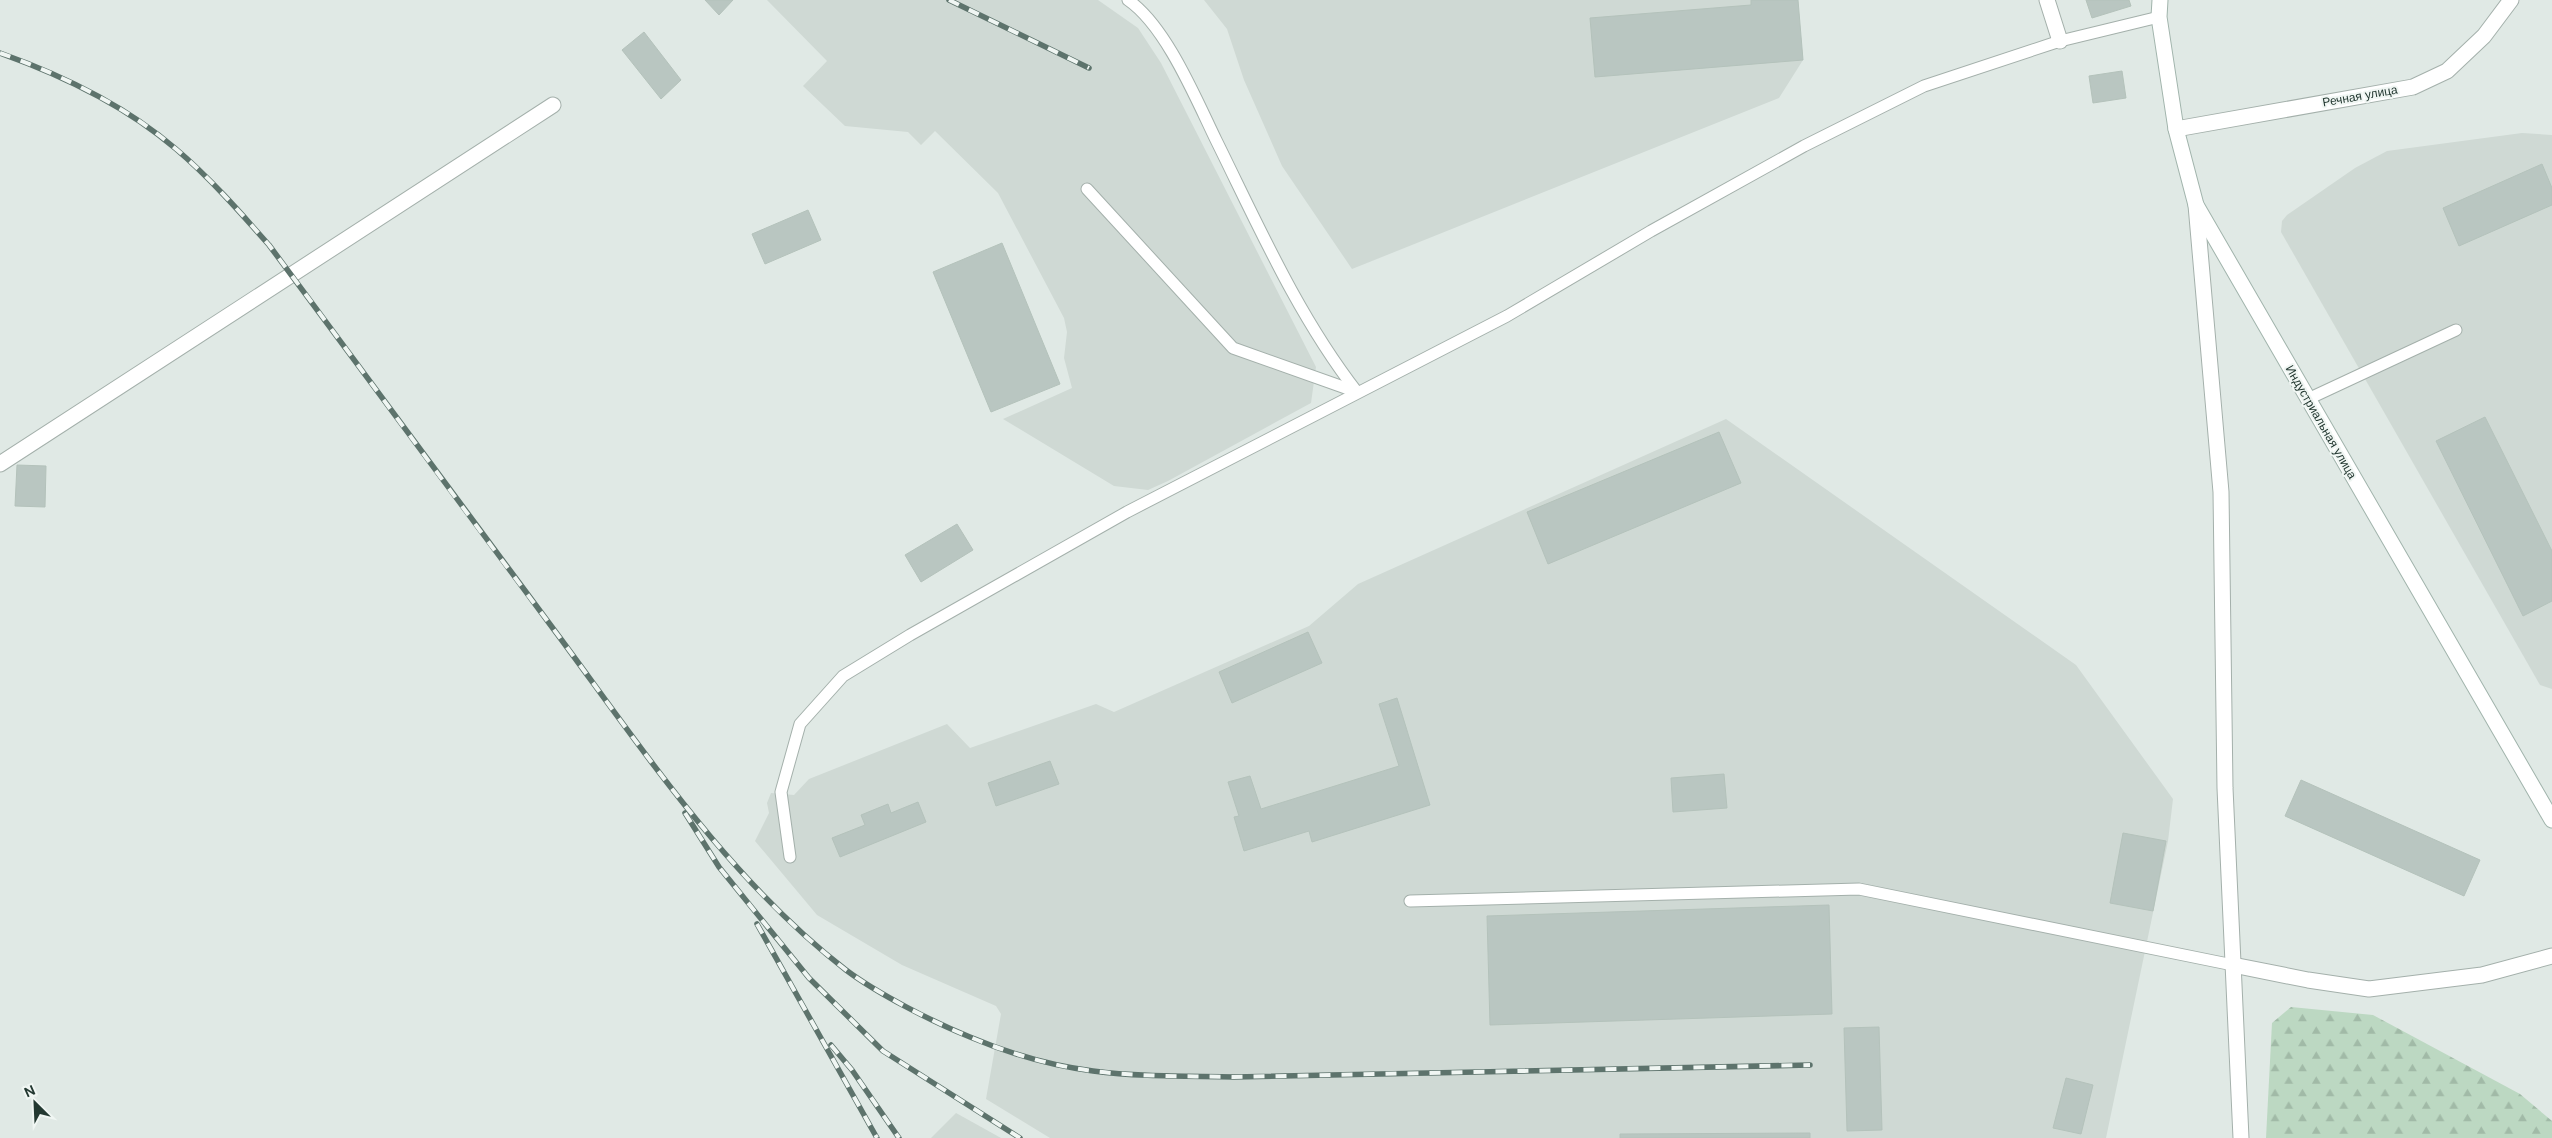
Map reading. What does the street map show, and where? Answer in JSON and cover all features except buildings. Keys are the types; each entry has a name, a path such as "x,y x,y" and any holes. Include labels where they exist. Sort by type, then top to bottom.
{"street":[{"path":"2047,0 2060,41"},
{"name":"Индустриальная улица","path":"2160,0 2159,17 2176,129 2196,205 2552,820"},
{"name":"Речная улица","path":"2176,129 2413,87 2447,71 2484,36 2511,0"},
{"path":"0,464 553,105"},
{"path":"2196,205 2220,492 2225,788 2241,1138"},
{"path":"2233,965 2308,980 2369,989 2482,975 2552,956"}],"lane":[{"path":"1128,0 1151,23 1182,71 1304,315 1334,362 1358,392"},
{"path":"790,857 781,792 800,724 843,676 910,635 1127,512 1507,316 1651,231 1804,146 1924,86 2060,41 2159,17"},
{"path":"1087,189 1233,348 1358,392"},
{"path":"2308,398 2456,330"},
{"path":"1410,901 1859,889 2233,965"}],"shaded area":[{"path":"767,0 1098,0 1138,28 1161,63 1316,367 1311,403 1148,490 1114,486 1003,419 1072,388 1064,358 1067,332 1064,318 998,193 935,131 921,145 908,132 845,126 803,86 827,61"},
{"path":"1204,0 1798,0 1803,60 1779,98 1352,269 1282,166 1244,80 1227,29"},
{"path":"2522,133 2552,135 2552,689 2540,685 2281,232 2282,221 2287,215 2355,168 2387,151"},
{"path":"1726,419 2076,665 2173,799 2168,841 2106,1138 1050,1138 986,1099 1001,1014 996,1006 902,965 817,915 755,841 769,813 767,803 771,793 794,795 809,779 947,724 970,748 1096,704 1114,712 1309,626 1358,584"},
{"path":"956,1113 1001,1138 931,1138"}],"green space":[{"path":"2291,1007 2373,1015 2520,1094 2552,1121 2552,1138 2266,1138 2272,1023"}],"railway":[{"path":"949,0 1089,68"},
{"path":"0,53 70,82 136,119 176,149 224,196 269,245 686,807 761,893 802,933 846,970 890,998 923,1016 985,1043 1046,1062 1078,1069 1111,1073 1234,1077 1810,1065"},
{"path":"685,813 719,867 809,978 883,1051 1020,1138"},
{"path":"757,924 877,1138"},
{"path":"831,1045 852,1070 899,1138"}]}
